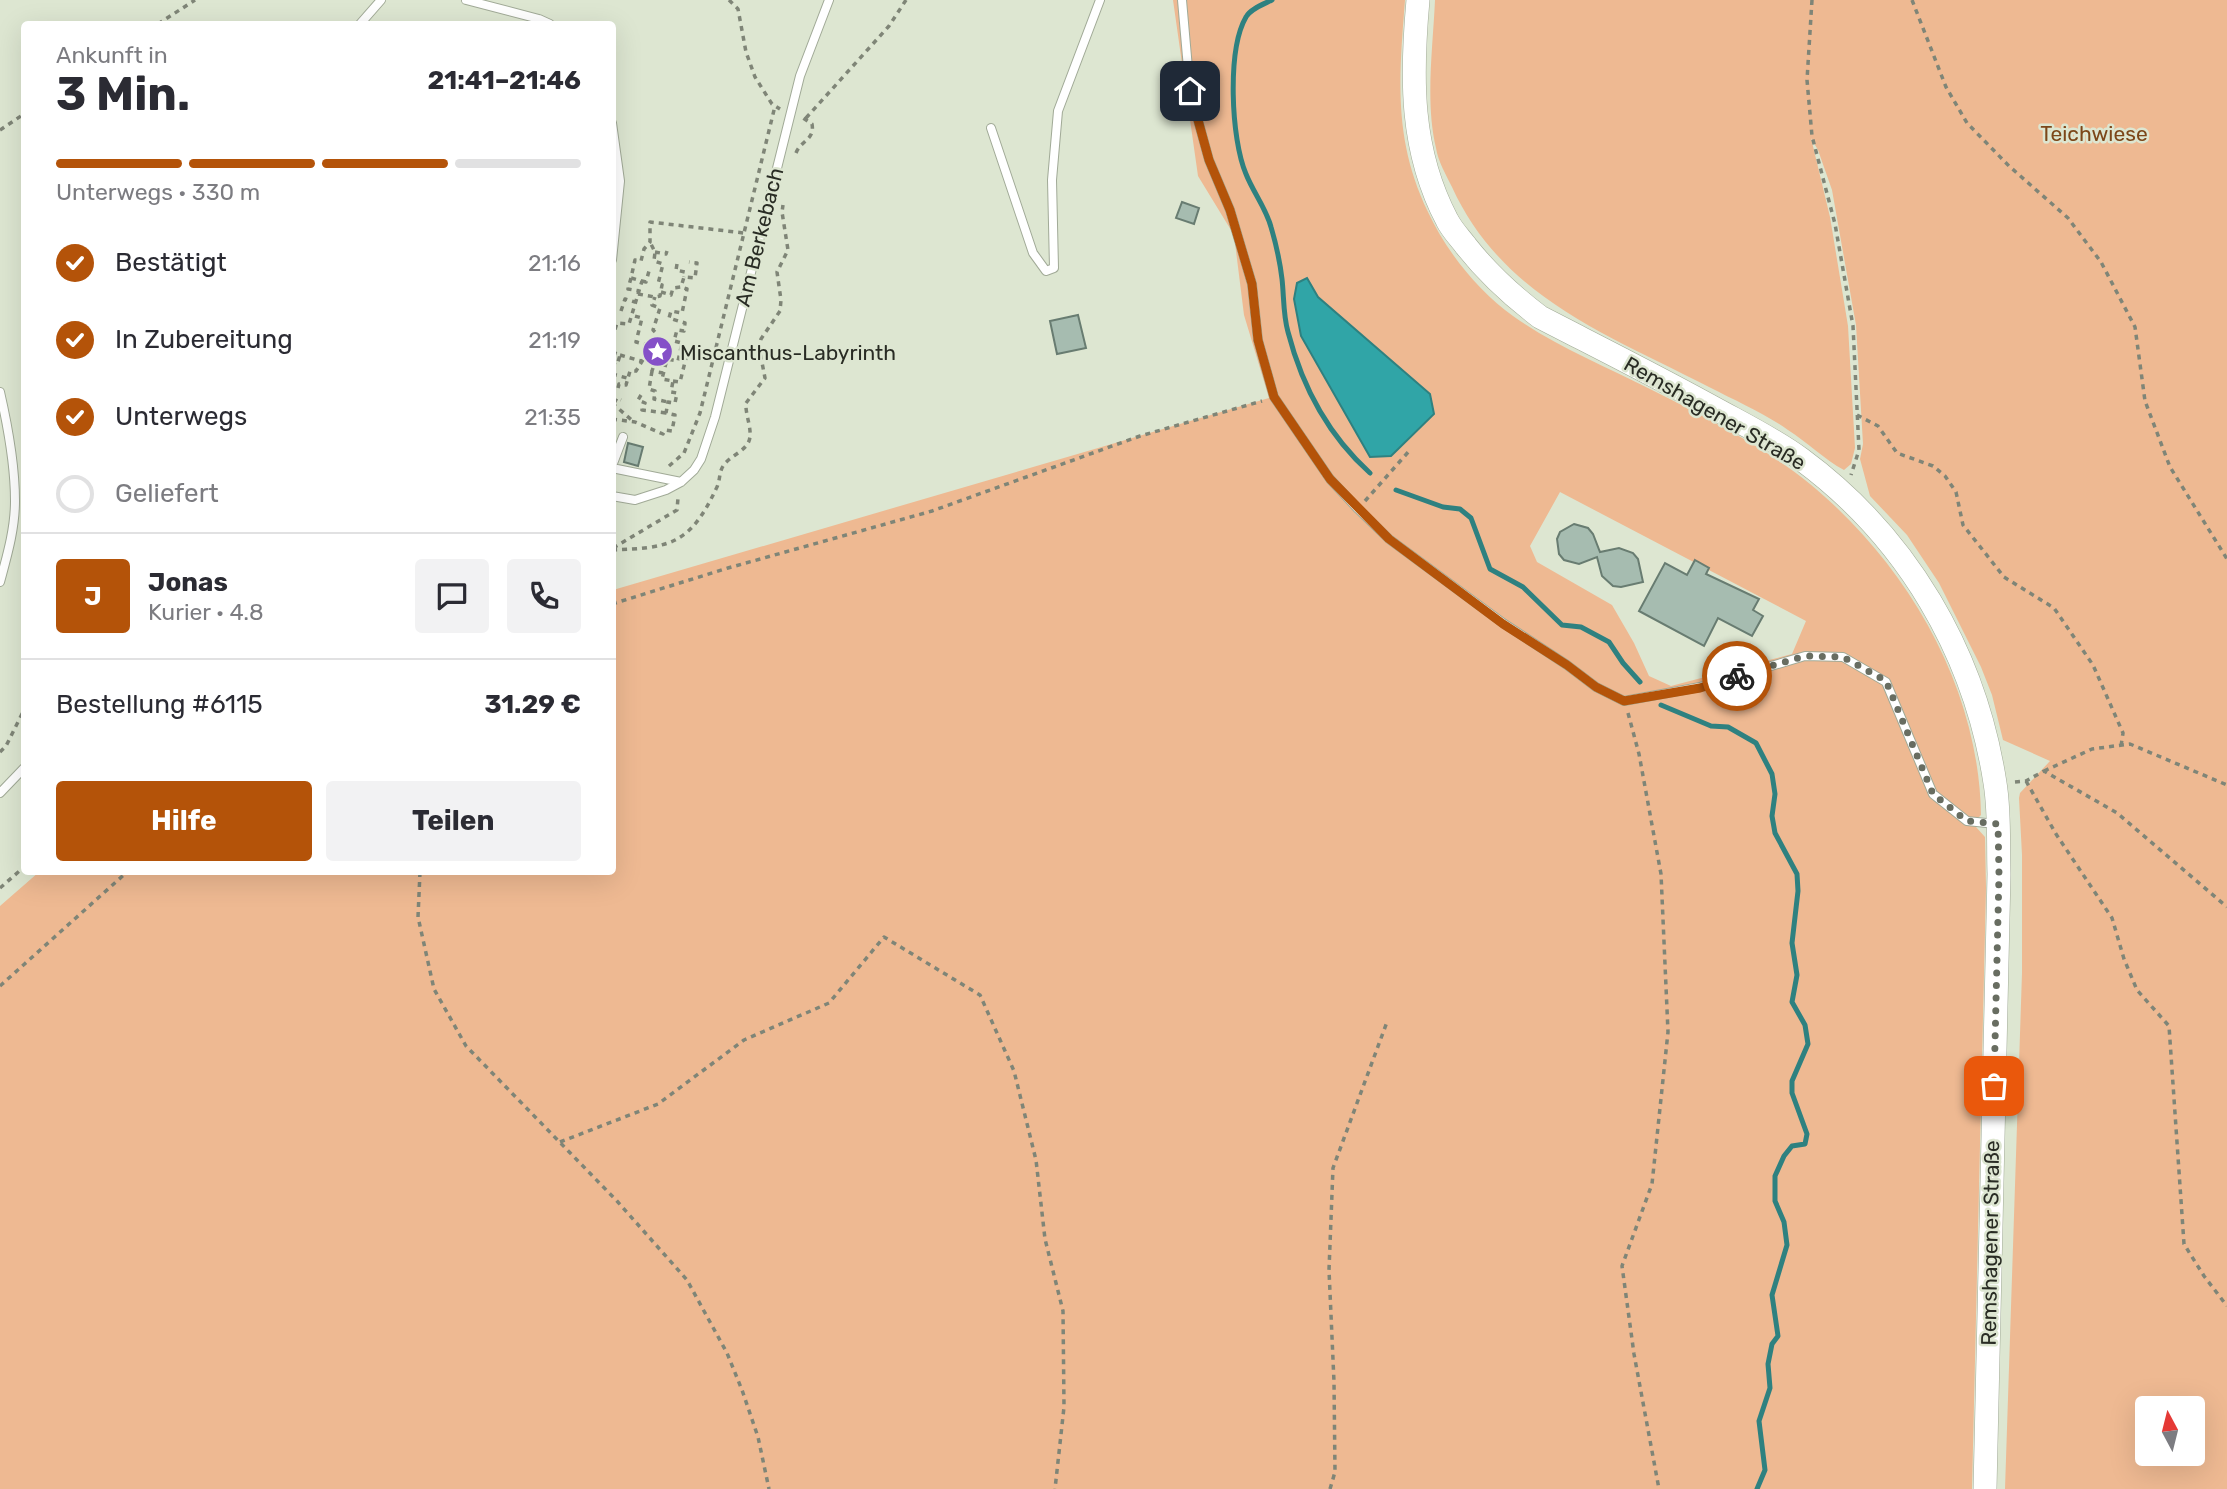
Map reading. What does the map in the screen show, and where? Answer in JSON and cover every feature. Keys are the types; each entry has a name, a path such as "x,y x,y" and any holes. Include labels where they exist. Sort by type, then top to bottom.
{"main road":[{"name":"Remshagener Straße","path":"1418,0 1414,95 1416,130 1426,172 1448,222 1485,270 1508,293 1539,317 1753,429 1800,458 1844,496 1886,538 1920,582 1950,637 1971,689 1995,784 1999,874 1985,1489"}],"lane":[{"path":"363,21 381,0"},
{"path":"466,0 543,21"},
{"name":"Am Berkebach","path":"681,482 694,470 711,431 800,76 830,0"},
{"path":"991,128 1033,253 1046,271 1054,268 1052,180 1058,111 1100,0"},
{"path":"1182,0 1190,91 1209,160 1230,210 1252,284 1258,340 1274,397 1330,479 1358,509 1389,539 1503,624 1596,687 1624,701 1700,688 1805,656 1843,657 1886,681 1933,794 1967,821 1998,824"},
{"path":"616,152 620,181 616,220"},
{"path":"0,392 6,417 15,502 11,540 0,582"},
{"path":"616,456 623,438"},
{"path":"616,468 681,482"},
{"path":"616,497 635,500 681,482"},
{"path":"0,793 21,771"}],"path":[{"path":"163,21 195,0"},
{"path":"806,118 889,26 906,0"},
{"path":"1812,0 1807,80 1812,136 1835,224 1853,326 1859,450 1844,496"},
{"path":"1912,0 1946,88 1967,122 2009,166 2068,218 2101,262 2135,327 2146,401 2170,467 2227,559"},
{"path":"663,467 671,466 684,453 700,413 775,106"},
{"path":"0,130 21,116"},
{"path":"655,332 653,330 660,308 652,305 661,292 662,285 658,284 663,264 654,261 656,252 650,242 650,222 744,233"},
{"path":"650,242 644,249 641,261 635,260 628,289 655,298"},
{"path":"656,252 666,254 667,251"},
{"path":"684,277 695,278 697,263 688,262"},
{"path":"677,264 676,270 685,272 681,287"},
{"path":"631,278 646,282 649,271 646,270"},
{"path":"616,326 617,323 629,324 642,281"},
{"path":"661,292 671,295 673,288 687,289 682,313 671,311 669,318"},
{"path":"621,311 625,299 635,302"},
{"path":"618,388 619,384 626,385 630,371 636,372 648,345 636,342 642,318 631,315"},
{"path":"658,316 685,323 684,331 677,330 674,341 681,343 679,355 678,361 667,359 662,379 680,382 686,358 679,355"},
{"path":"647,349 659,352 658,357"},
{"path":"616,353 641,361"},
{"path":"616,365 621,355"},
{"path":"663,373 653,370 649,390 655,391 654,399 675,403 677,393 671,392 673,381"},
{"path":"616,375 627,378"},
{"path":"616,420 635,422 663,434 664,430 672,431 675,415 642,410 645,403 638,400 641,395"},
{"path":"616,603 728,568 932,511 1140,436 1274,397"},
{"path":"616,399 621,400"},
{"path":"666,414 668,402"},
{"path":"616,406 635,422"},
{"path":"1856,414 1878,426 1897,453 1933,466 1944,476 1956,492 1963,525 2004,577 2054,608 2093,665 2123,733 2121,746"},
{"path":"623,438 635,422"},
{"path":"1358,509 1410,450"},
{"path":"616,546 677,510 681,482"},
{"path":"1624,701 1639,754 1661,874 1667,1019 1652,1184 1622,1266 1634,1354 1659,1489"},
{"path":"0,752 6,746 21,716"},
{"path":"1995,784 2026,781 2092,749 2130,744 2227,785"},
{"path":"2044,771 2117,813 2227,907"},
{"path":"2026,781 2056,834 2112,918 2124,959 2137,990 2169,1026 2184,1244 2227,1306"},
{"path":"0,888 21,870"},
{"path":"0,986 124,875"},
{"path":"420,875 418,917 434,989 466,1046 617,1201 687,1280 727,1353 742,1390 758,1437 769,1489"},
{"path":"560,1142 658,1104 744,1040 830,1003 884,937 980,995 1017,1084 1036,1160 1045,1240 1063,1311 1064,1407 1055,1489"},
{"path":"1329,1489 1335,1472 1329,1269 1333,1168 1387,1022"}],"green space":[{"path":"1173,0 1405,0 1400,82 1409,159 1435,227 1464,269 1487,295 1529,327 1733,433 1792,470 1845,516 1877,551 1906,590 1931,631 1952,675 1967,720 1977,767 1981,815 1976,820 1976,827 1985,837 1972,1489 0,1489 0,906 36,875 616,875 616,589 1269,398 1244,315 1234,235 1198,176","holes":["1307,278 1318,297 1370,457 1301,336","1560,492 1806,621 1792,654 1671,686 1649,676 1612,605 1537,562 1530,546"]},
{"name":"Teichwiese","path":"1435,0 2227,0 2227,1489 2005,1489 2022,973 2019,798 2020,793 2050,761 2003,740 1992,695 1981,667 1939,583 1907,535 1870,496 1860,459 1863,444 1856,325 1832,190 1818,150 1811,138 1830,217 1848,326 1855,448 1851,464 1844,470 1750,407 1596,330 1561,309 1529,285 1499,257 1473,225 1440,163 1431,112"}],"water":[{"path":"1307,278 1318,297 1430,394 1434,414 1391,456 1370,457 1301,336 1294,299 1297,283"}],"building":[{"path":"1182,202 1199,208 1194,224 1176,218"},
{"path":"1078,315 1086,348 1057,354 1050,321"},
{"path":"628,443 643,447 638,466 624,462"},
{"path":"1574,524 1588,528 1600,552 1619,548 1633,553 1638,559 1643,582 1613,586 1602,576 1597,557 1579,564 1564,560 1559,554 1557,539 1560,532"},
{"path":"1695,560 1709,568 1706,574 1759,599 1753,610 1763,616 1752,636 1718,618 1704,646 1639,611 1665,563 1687,575"}],"waterway":[{"path":"1272,0 1248,14 1236,51 1234,118 1241,159 1273,233 1281,273 1286,326 1301,372 1330,426 1355,459 1370,473"},
{"path":"1396,490 1443,507 1460,509 1471,518 1490,569 1523,587 1562,625 1581,627 1609,642 1640,682"},
{"path":"1661,705 1711,726 1728,727 1756,743 1772,774 1775,794 1772,816 1775,833 1797,874 1798,891 1792,943 1797,975 1792,1002 1805,1025 1808,1044 1792,1081 1792,1093 1807,1134 1805,1144 1792,1146 1784,1156 1775,1176 1775,1201 1784,1222 1787,1245 1772,1295 1778,1336 1772,1344 1768,1364 1770,1388 1759,1421 1765,1470 1757,1489"}],"way so far":[{"path":"1737,676 1805,656 1843,657 1886,681 1933,794 1967,821 1998,824 1994,1086"}],"place":[{"name":"Miscanthus-Labyrinth","path":"657,352"}],"route":[{"path":"1190,91 1209,160 1230,210 1252,284 1258,340 1274,397 1330,479 1358,509 1389,539 1503,624 1596,687 1624,701 1700,688 1737,676"}]}
